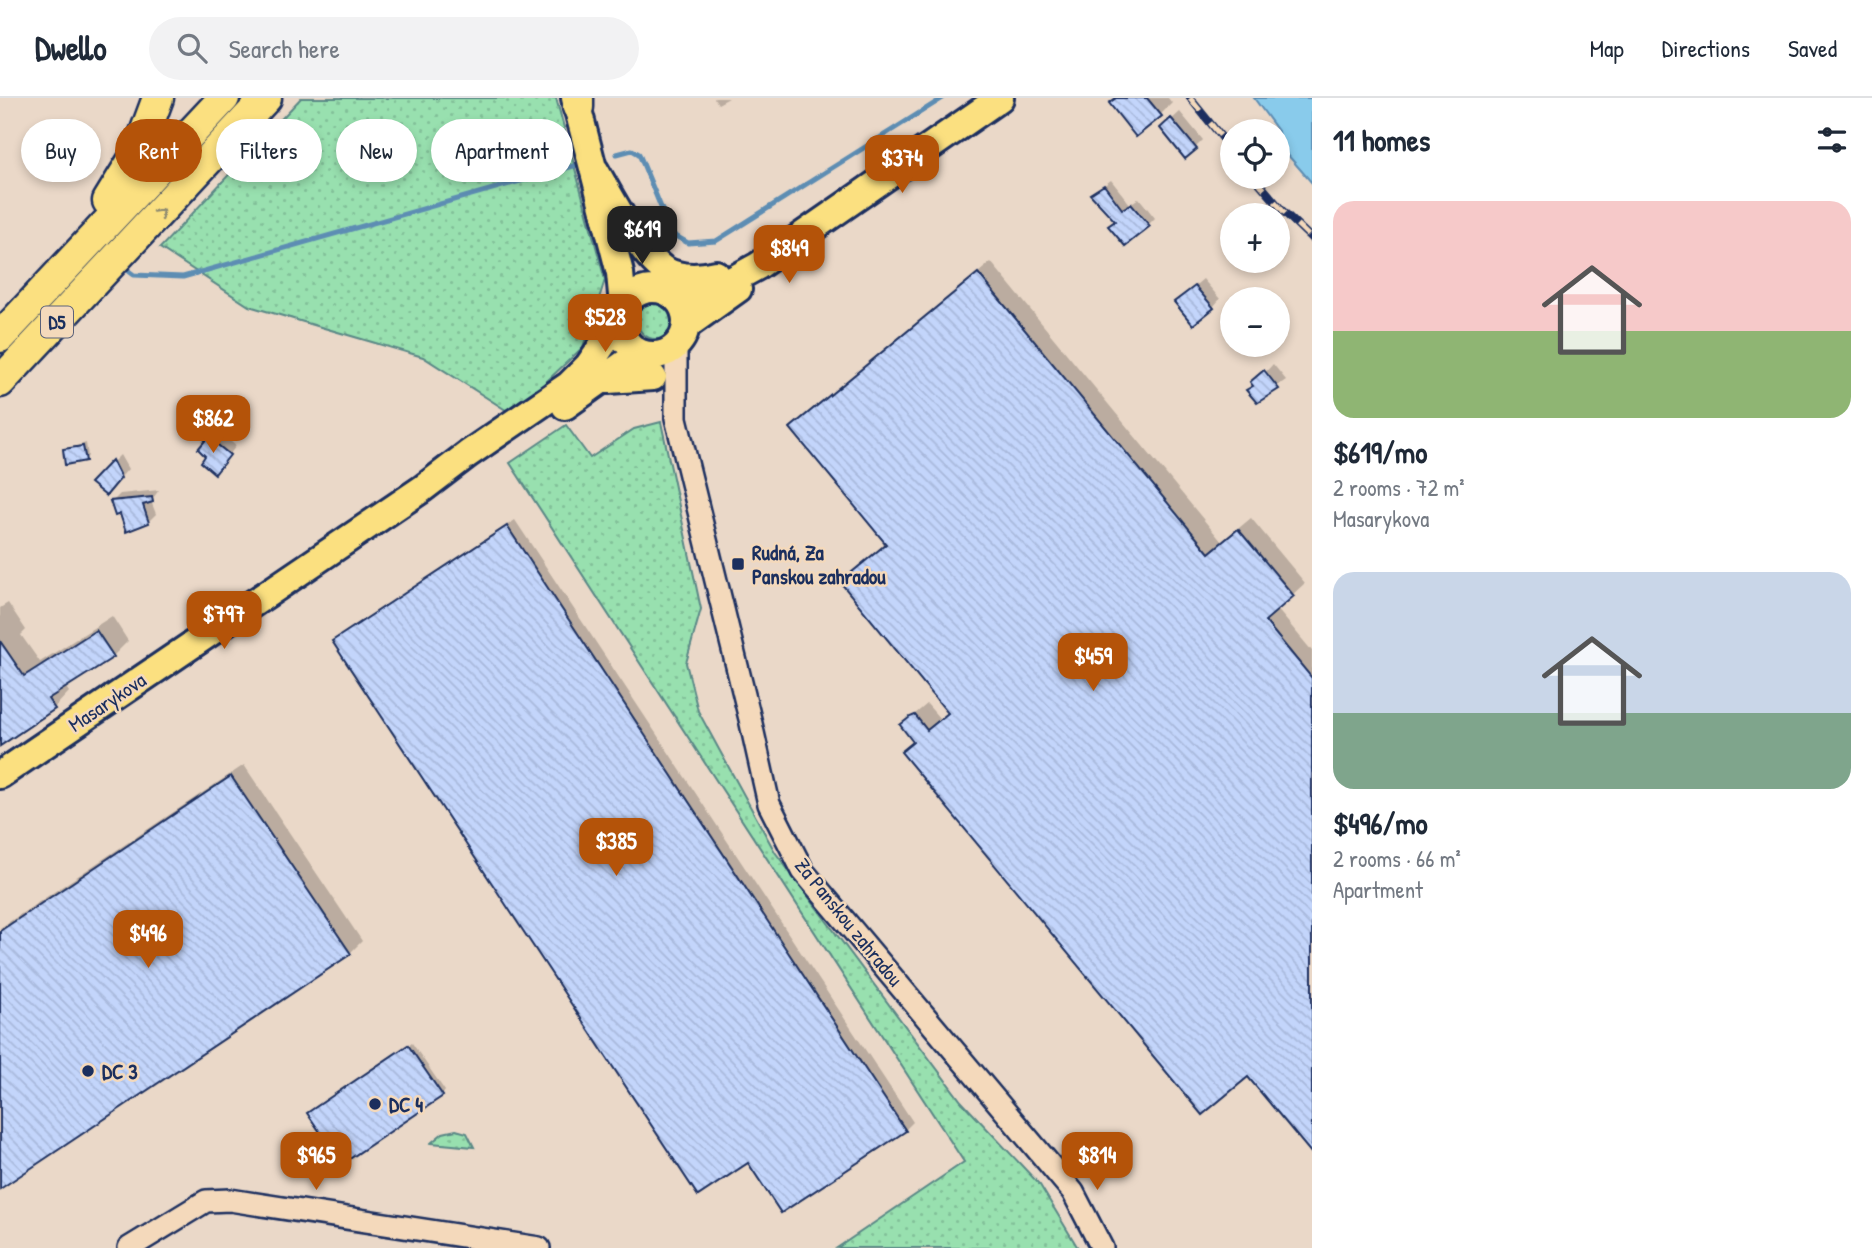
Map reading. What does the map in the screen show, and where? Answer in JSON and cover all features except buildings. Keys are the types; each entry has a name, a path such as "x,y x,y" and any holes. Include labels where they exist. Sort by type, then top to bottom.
{"highway":[{"path":"35,300 120,185 146,135 158,98"},
{"name":"D5","path":"0,337 224,98"},
{"name":"D5","path":"0,382 266,98"}],"main road":[{"path":"621,313 633,294 732,281 813,232 1000,98"},
{"path":"577,101 620,273 625,341 644,363 661,354 722,299 806,247 856,199"},
{"path":"595,170 619,212 661,268 681,276 705,277 743,264 796,230 856,199"},
{"path":"619,212 632,251 663,292 684,310 681,336"},
{"name":"Masarykova","path":"0,775 422,489 569,385 589,366 621,313"},
{"name":"Masarykova","path":"422,489 471,466 599,382 628,376 644,363"}],"street":[{"name":"Za Panskou zahradou","path":"676,418 681,336"},
{"name":"Za Panskou zahradou","path":"644,363 676,418 750,719 759,768 769,804 782,831 803,870 1073,1192 1102,1248"},
{"path":"130,1248 206,1201 230,1200 539,1248"}],"green space":[{"path":"301,98 556,98 562,119 431,119 431,182 573,182 573,161 605,280 583,347 512,414 423,357 249,306 160,248 222,182 322,182 322,119 281,119"},
{"path":"656,301 670,306 675,320 670,334 656,339 642,334 637,320 642,306"},
{"path":"661,422 701,609 686,663 698,711 775,852 961,1101 1040,1185 1078,1248 837,1248 964,1162 510,463 566,425 590,458 634,429"},
{"path":"456,1130 467,1133 474,1147 431,1143 443,1133"}],"water":[{"path":"1254,98 1312,98 1312,183 1290,158 1290,119 1269,119"}],"waterway":[{"path":"617,154 632,150 639,154 672,234 688,243 716,241 943,98"},
{"path":"122,266 134,275 183,277 577,165"}],"railway":[{"path":"1190,98 1220,135"},
{"path":"1264,189 1312,239"}],"place":[{"name":"Rudná, Za Panskou zahradou","path":"738,564"},
{"name":"DC 3","path":"88,1071"},
{"name":"DC 4","path":"375,1104"}]}
